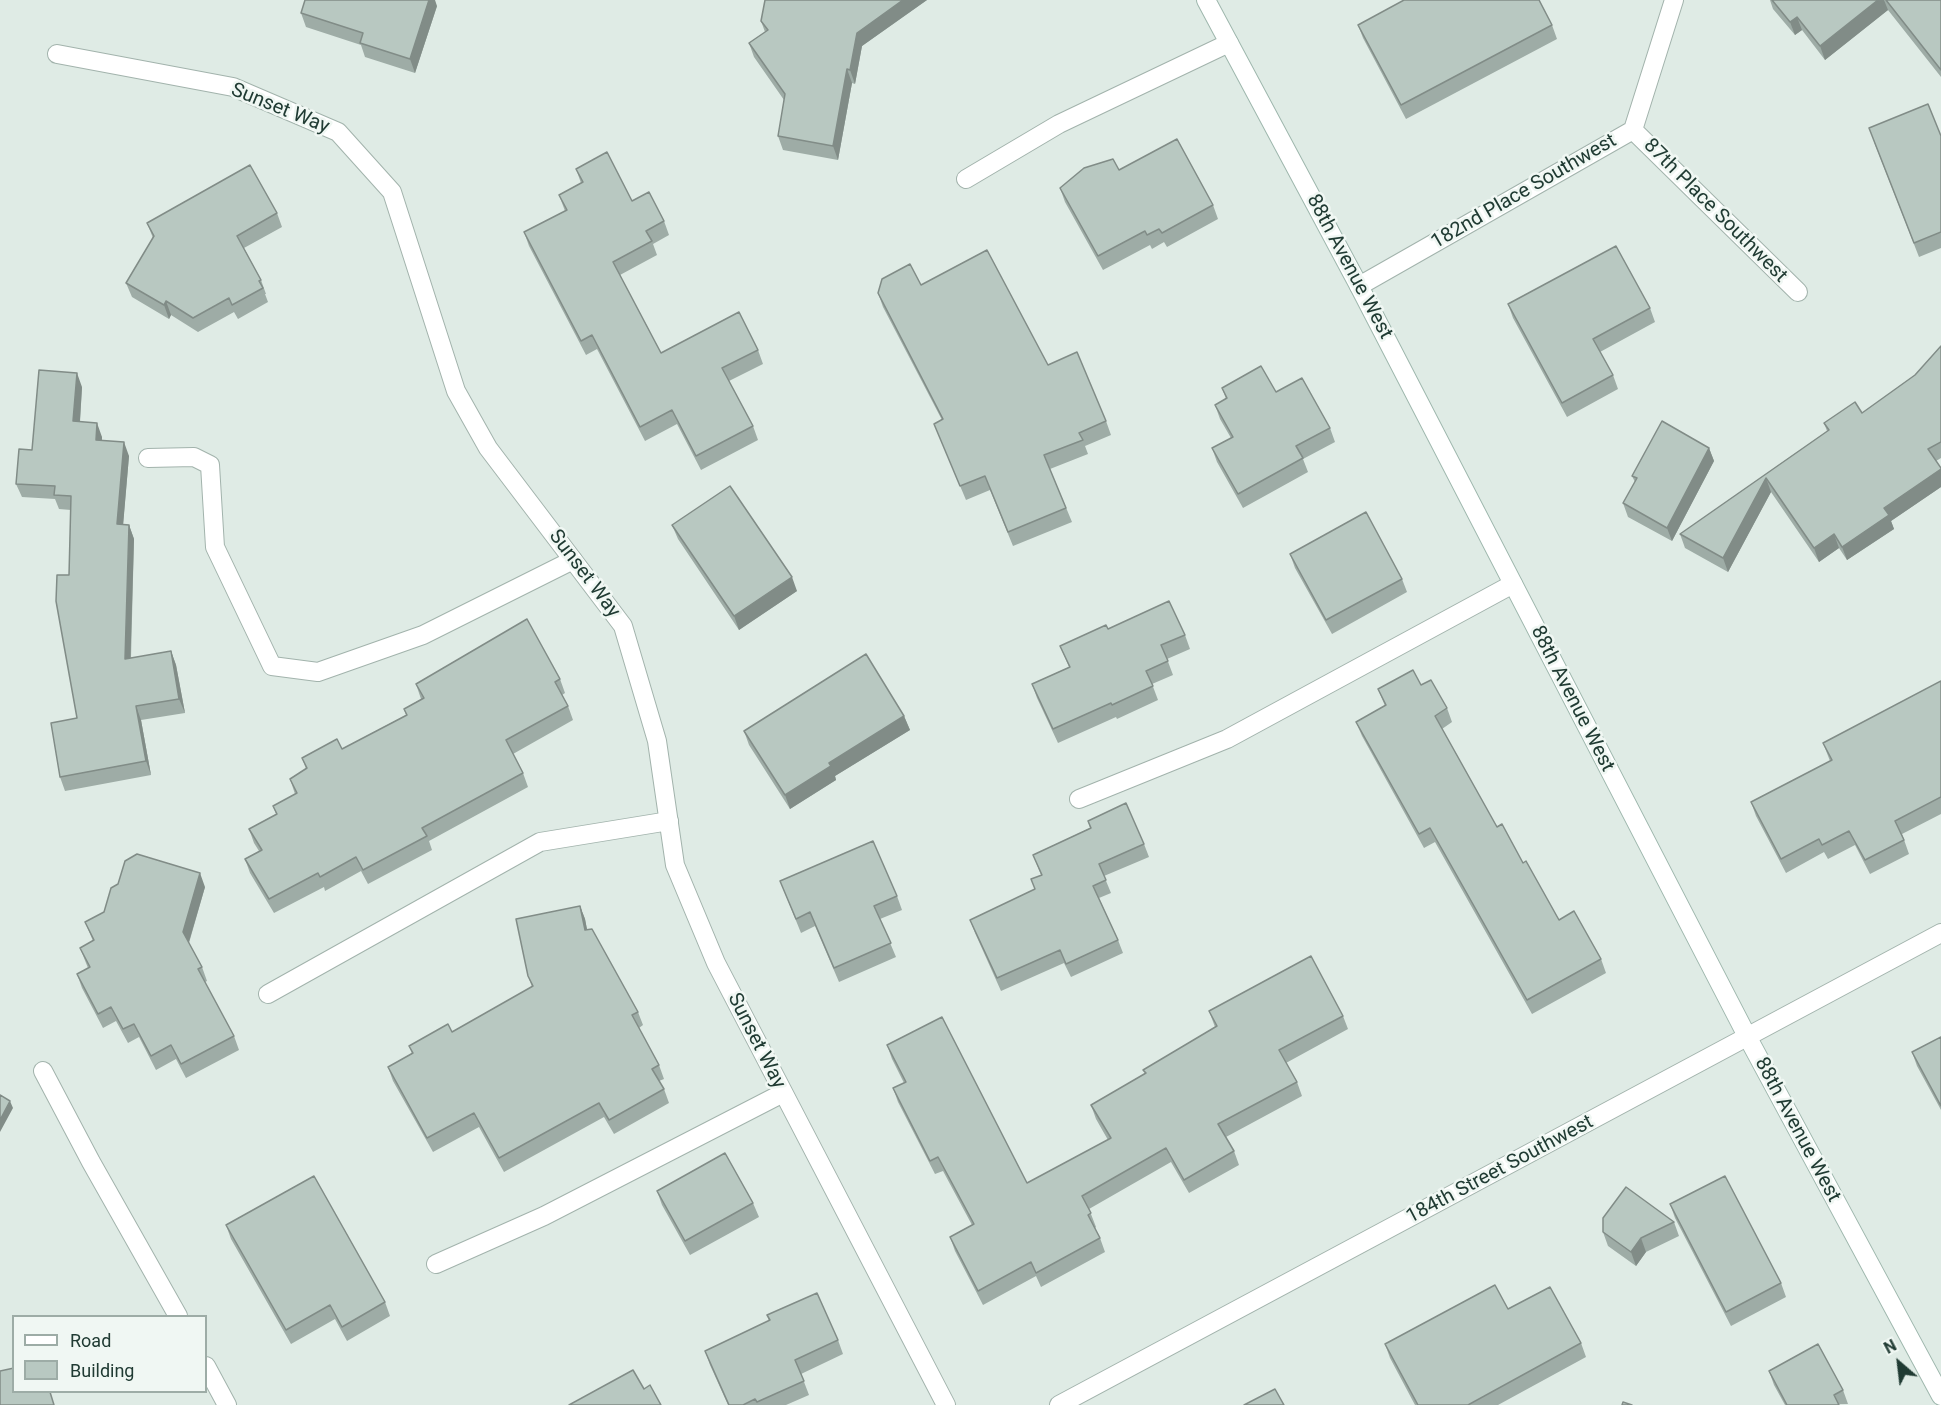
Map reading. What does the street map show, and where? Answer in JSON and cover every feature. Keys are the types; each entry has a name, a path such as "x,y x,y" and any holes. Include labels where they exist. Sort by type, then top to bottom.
{"street":[{"name":"88th Avenue West","path":"1206,0 1359,286 1748,1038 1941,1396"},
{"name":"182nd Place Southwest","path":"1359,286 1633,130 1674,0"},
{"path":"966,179 1059,124 1229,43"},
{"name":"Sunset Way","path":"57,54 233,87 338,132 392,192 456,391 488,448 623,626 657,741 675,865 716,963 946,1405"},
{"name":"87th Place Southwest","path":"1633,130 1798,292"},
{"path":"148,458 194,457 210,465 215,547 272,666 318,672 423,635 573,560"},
{"path":"1079,799 1227,739 1513,584"},
{"path":"268,994 540,842 669,821"},
{"name":"184th Street Southwest","path":"1059,1405 1941,933"},
{"path":"43,1071 177,1315"},
{"path":"436,1264 544,1216 783,1093"},
{"path":"207,1368 227,1405"}],"building":[{"path":"305,0 429,0 410,59 360,43 363,33 301,13"},
{"path":"765,0 903,0 857,33 850,70 847,69 833,146 778,136 785,94 749,43 768,30 761,21"},
{"path":"1404,0 1539,0 1552,25 1401,105 1358,25"},
{"path":"1772,0 1878,0 1820,46 1797,17 1790,22"},
{"path":"1886,0 1941,0 1941,70"},
{"path":"1928,104 1941,136 1941,232 1914,243 1869,128"},
{"path":"1177,139 1213,205 1162,233 1159,229 1147,235 1145,231 1098,256 1060,188 1084,168 1113,159 1119,170"},
{"path":"607,152 632,201 649,192 664,221 646,231 652,241 613,262 661,353 739,312 758,350 722,368 753,426 696,456 672,410 640,427 592,335 581,341 524,232 567,210 559,195 583,182 576,169"},
{"path":"250,165 277,213 237,236 263,288 232,305 229,298 193,318 166,301 164,305 126,283 154,236 147,223"},
{"path":"1616,246 1650,308 1593,339 1613,375 1562,403 1508,304"},
{"path":"987,250 1048,365 1077,352 1106,421 1079,433 1083,440 1044,455 1066,508 1008,532 985,476 960,486 934,424 943,419 878,293 882,279 910,264 921,285"},
{"path":"1941,346 1941,442 1928,449 1941,469 1884,508 1889,515 1842,547 1834,534 1814,548 1766,478 1723,558 1680,534 1829,430 1824,423 1855,402 1862,413 1915,375"},
{"path":"1261,366 1276,392 1302,378 1330,428 1296,446 1303,458 1238,494 1212,448 1233,437 1215,405 1227,398 1222,388"},
{"path":"39,370 77,373 73,421 97,423 96,440 124,442 117,524 129,525 125,659 171,651 179,699 136,706 146,761 60,777 51,723 77,718 56,601 57,575 69,575 71,496 54,495 55,486 16,484 19,449 32,450"},
{"path":"1662,421 1709,448 1667,528 1623,503 1637,478 1632,476"},
{"path":"730,486 792,577 734,616 672,525"},
{"path":"1366,512 1402,579 1326,620 1290,554"},
{"path":"1169,601 1185,635 1161,645 1168,661 1146,671 1153,686 1053,729 1032,684 1070,667 1060,646 1106,625 1108,629"},
{"path":"527,619 560,679 555,682 568,706 506,740 523,773 422,828 427,836 363,870 356,857 320,877 318,873 269,899 245,859 262,850 249,829 277,814 273,806 297,793 290,779 307,768 302,758 337,739 342,749 407,715 404,709 424,698 416,684"},
{"path":"866,654 904,716 829,763 831,766 785,795 744,731"},
{"path":"1413,670 1421,685 1431,680 1447,708 1435,716 1497,827 1502,824 1523,863 1526,861 1559,920 1574,911 1601,959 1527,1000 1430,828 1419,834 1356,722 1386,705 1378,689"},
{"path":"1941,681 1941,797 1895,821 1904,840 1865,860 1849,831 1822,845 1819,839 1781,859 1751,802 1832,760 1823,743"},
{"path":"1126,803 1144,844 1099,864 1106,880 1093,886 1118,940 1066,964 1060,950 997,978 970,920 1035,889 1031,879 1042,875 1033,855 1091,828 1088,821"},
{"path":"873,841 897,896 874,906 891,943 834,968 810,912 796,919 780,881"},
{"path":"137,854 200,873 183,932 202,967 198,969 234,1036 181,1064 171,1045 151,1056 134,1024 123,1029 111,1007 98,1014 77,974 90,967 80,948 94,940 85,922 104,912 111,888 118,884 125,861"},
{"path":"580,906 585,930 592,929 638,1012 632,1015 659,1065 652,1069 664,1089 609,1120 599,1103 499,1158 474,1113 427,1138 388,1067 413,1053 409,1046 448,1024 452,1032 533,986 528,976 516,919"},
{"path":"1311,956 1343,1016 1279,1050 1297,1082 1218,1124 1234,1151 1184,1180 1166,1148 1082,1196 1091,1213 1088,1215 1100,1238 1036,1273 1031,1262 978,1291 950,1237 974,1224 938,1157 930,1161 893,1088 906,1082 887,1045 942,1017 1027,1183 1111,1138 1091,1105 1146,1073 1143,1070 1217,1026 1209,1011"},
{"path":"1941,1037 1941,1106 1912,1052"},
{"path":"0,1095 10,1101 0,1120"},
{"path":"725,1153 753,1203 685,1241 657,1191"},
{"path":"314,1176 385,1302 342,1327 330,1305 286,1330 226,1225"},
{"path":"1725,1176 1781,1283 1726,1312 1670,1204"},
{"path":"1626,1187 1674,1222 1641,1238 1631,1252 1603,1232 1603,1218"},
{"path":"1495,1285 1508,1309 1550,1287 1581,1343 1468,1405 1418,1405 1385,1344"},
{"path":"817,1293 838,1340 795,1360 804,1381 757,1402 755,1399 743,1405 729,1405 705,1351 770,1320 767,1315"},
{"path":"1818,1344 1843,1390 1834,1395 1839,1405 1787,1405 1769,1371"},
{"path":"12,1368 12,1393 50,1393 54,1405 0,1405 0,1371"},
{"path":"633,1370 644,1389 650,1385 661,1405 569,1405"},
{"path":"1275,1389 1284,1405 1244,1405"}]}
